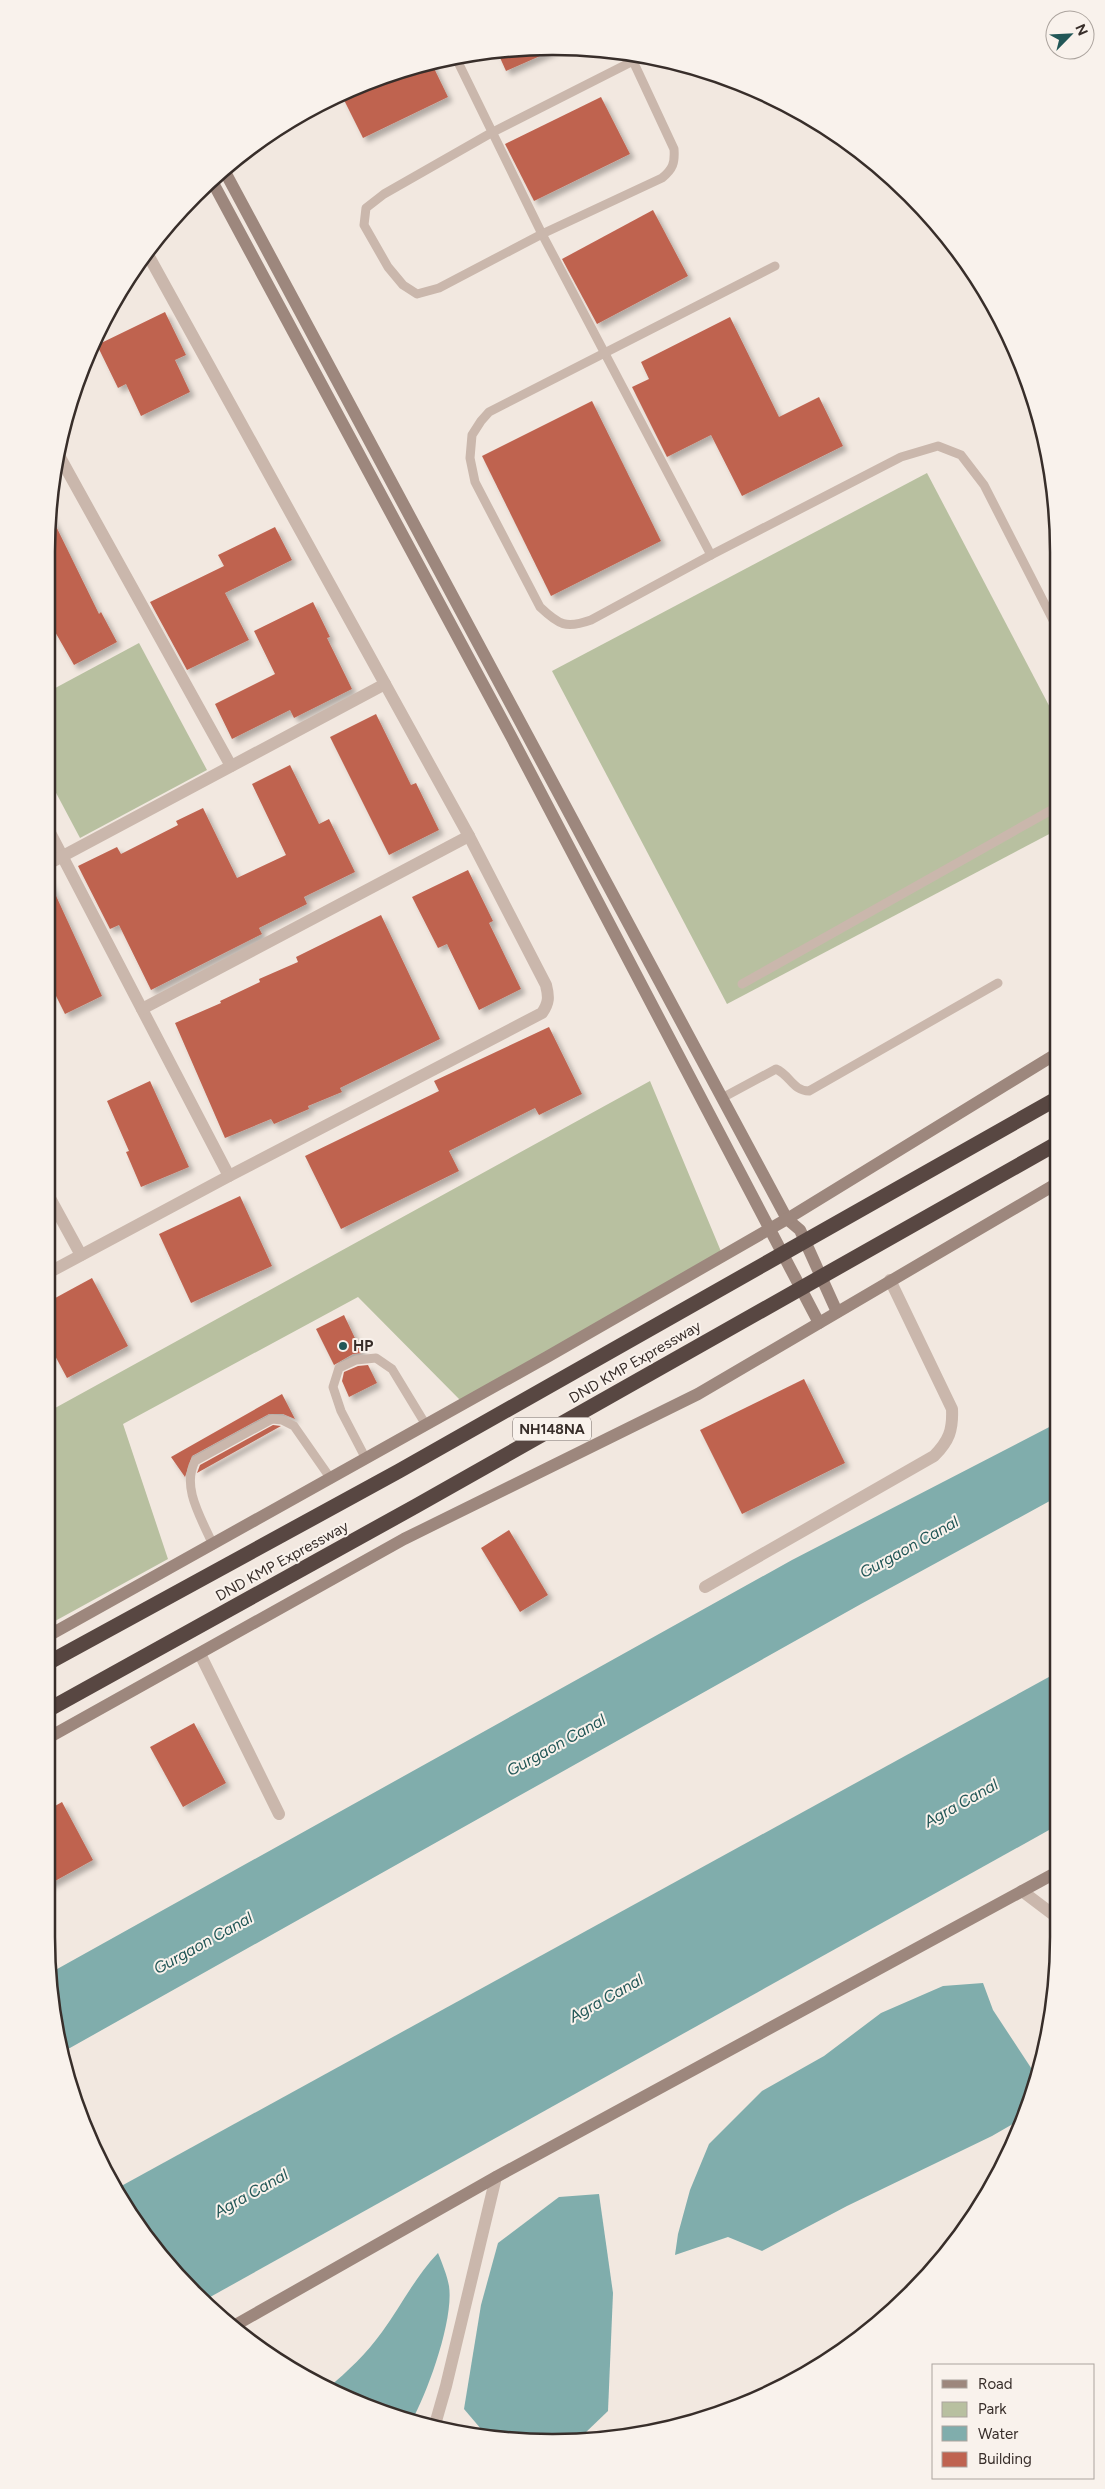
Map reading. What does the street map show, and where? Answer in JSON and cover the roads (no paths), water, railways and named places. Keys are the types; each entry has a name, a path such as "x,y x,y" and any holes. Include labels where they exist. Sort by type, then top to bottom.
{"highway":[{"name":"DND KMP Expressway","path":"55,1659 399,1471 1050,1102"},
{"name":"DND KMP Expressway","path":"55,1706 416,1506 1050,1147"}],"street":[{"path":"227,176 787,1219 800,1230 837,1312"},
{"path":"215,187 513,740 770,1228 775,1243 819,1323"},
{"path":"55,1269 229,1176 542,1013 549,996 546,985 469,836 151,259"},
{"path":"63,464 231,766"},
{"path":"55,860 385,684"},
{"path":"142,1009 469,836"},
{"path":"55,841 229,1176"},
{"path":"55,1632 366,1459 787,1219 1050,1058"},
{"path":"55,1734 404,1539 698,1394 1050,1187"},
{"path":"55,1208 81,1256"},
{"path":"705,1587 934,1456 946,1444 953,1427 952,1409 890,1280"},
{"path":"200,1654 279,1814"},
{"path":"239,2323 496,2177 1050,1875"},
{"path":"1022,1891 1050,1913"},
{"path":"436,2420 466,2306 496,2177"}],"lane":[{"path":"632,62 491,133 384,194 366,208 364,225 388,267 403,285 417,294 439,288 542,234 662,178 672,170 675,160 674,149 633,62"},
{"path":"459,64 542,234 711,555"},
{"path":"775,266 489,412 481,421 472,435 470,458 475,482 540,607 554,621 573,626 591,620 711,555 901,457 938,446 961,455 984,485 1050,614"},
{"path":"742,984 1050,811"},
{"path":"722,1098 776,1069 785,1075 797,1089 809,1091 998,983"},
{"path":"366,1459 341,1410 333,1387 339,1368 356,1360 376,1358 392,1369 426,1425"},
{"path":"212,1545 190,1491 190,1471 195,1460 272,1419 282,1420 294,1426 331,1478"}],"water":[{"name":"Gurgaon Canal","path":"1050,1427 1050,1501 861,1604 68,2049 59,2001 56,1970 792,1560"},
{"name":"Agra Canal","path":"1050,1676 1050,1829 210,2297 178,2265 139,2213 122,2185"},
{"path":"983,1983 993,2010 1032,2069 1013,2124 992,2136 847,2206 762,2251 728,2237 675,2255 678,2234 690,2190 709,2144 762,2091 824,2056 881,2013 943,1986"},
{"path":"599,2194 613,2293 608,2411 585,2433 520,2433 481,2429 464,2409 481,2305 498,2243 559,2197"},
{"path":"438,2253 449,2286 448,2317 432,2374 415,2414 393,2408 333,2384 376,2340"}],"place":[{"name":"HP","path":"343,1346"}]}
